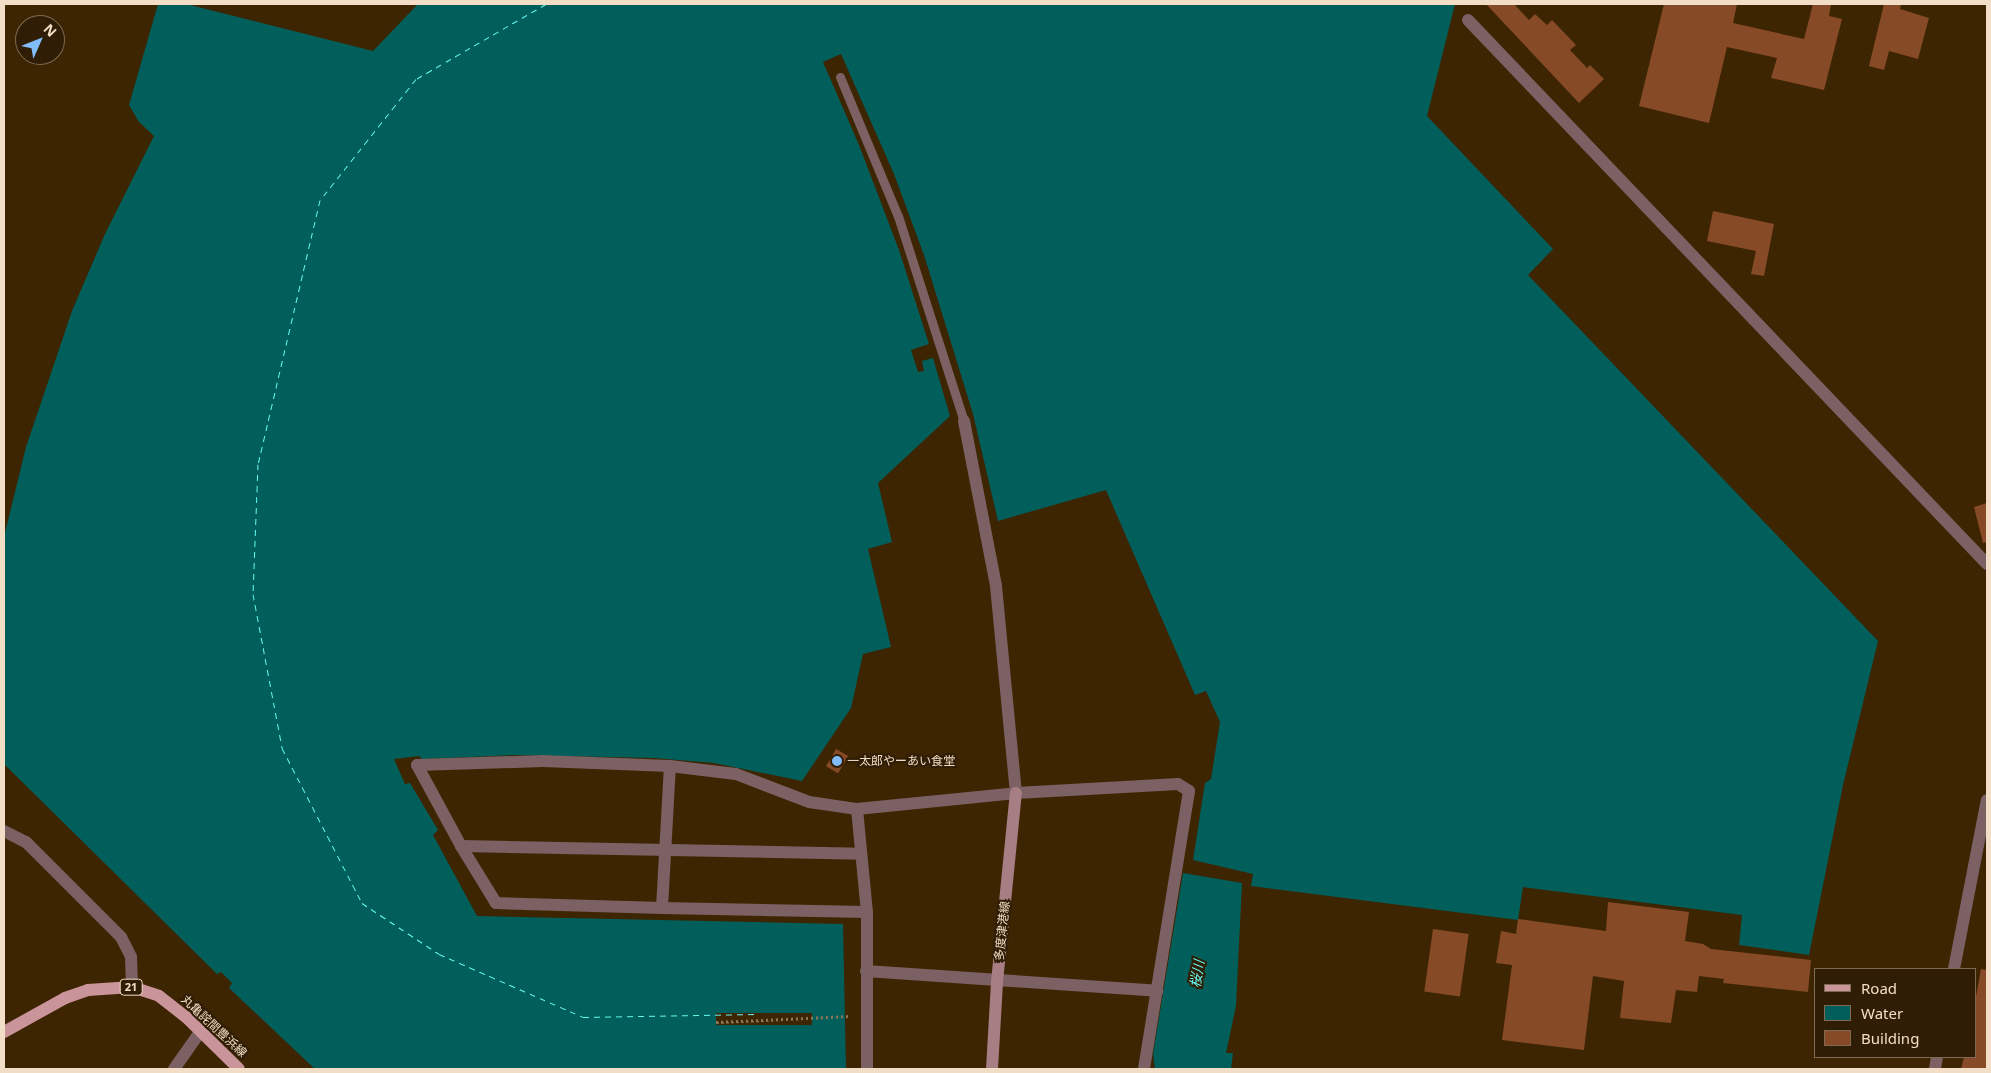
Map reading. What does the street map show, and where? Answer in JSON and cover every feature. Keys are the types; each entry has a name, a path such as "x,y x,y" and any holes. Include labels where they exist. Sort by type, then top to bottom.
{"main road":[{"name":"多度津港線","path":"992,1069 997,982 1016,793"},
{"name":"丸亀詫間豊浜線","path":"4,1032 65,998 88,990 132,987 159,996 239,1069"}],"street":[{"path":"1468,20 1987,564"},
{"path":"964,421 996,586 1016,793"},
{"path":"867,912 496,903 461,846 417,765 543,761 670,766 736,774 810,802 857,810 1016,793 1178,784 1189,791 1144,1069"},
{"path":"662,908 670,766"},
{"path":"1954,968 1987,800"},
{"path":"857,810 867,912 867,1069"},
{"path":"4,831 26,842 121,937 131,957 132,987"},
{"path":"461,846 861,854"},
{"path":"866,970 997,982 1157,992"},
{"path":"174,1069 200,1032"}],"lane":[{"path":"840,77 898,216 964,421"}],"path":[{"path":"716,1022 851,1016"}],"water":[{"path":"158,4 186,4 373,51 418,4 1455,4 1427,116 1553,249 1528,275 1878,641 1843,785 1809,955 1739,945 1742,915 1523,887 1518,920 1251,886 1253,874 1193,860 1205,783 1211,779 1220,722 1206,691 1195,695 1106,490 998,521 973,414 924,255 894,174 841,54 823,62 859,145 899,250 929,344 911,350 918,372 924,371 922,361 933,358 950,416 878,483 892,542 868,549 891,647 863,654 851,708 802,781 714,763 654,758 513,755 422,759 419,756 394,759 405,784 410,783 438,830 433,835 477,916 843,924 846,1069 315,1069 229,988 232,983 221,972 217,974 4,764 4,537 26,447 72,311 105,234 154,136 139,122 129,105"},
{"name":"桜川","path":"1183,873 1242,883 1236,1006 1226,1053 1233,1053 1231,1069 1155,1069 1153,1054"}],"pier":[{"path":"716,1013 812,1013 812,1025 716,1025"}],"building":[{"path":"1486,4 1514,4 1529,20 1535,14 1547,25 1552,20 1576,45 1570,50 1587,68 1590,65 1604,79 1579,103"},
{"path":"1664,4 1737,4 1733,23 1804,39 1813,4 1831,4 1829,16 1842,19 1824,90 1771,78 1777,58 1727,47 1709,123 1639,106"},
{"path":"1884,4 1901,4 1900,9 1929,18 1918,59 1889,51 1884,70 1869,66"},
{"path":"1713,211 1774,224 1764,276 1751,274 1756,251 1707,241"},
{"path":"1987,503 1987,542 1983,543 1974,507"},
{"name":"一太郎やーあい食堂","path":"836,749 848,756 838,773 826,766"},
{"path":"1608,902 1689,912 1685,941 1703,944 1711,949 1811,960 1808,992 1723,983 1724,979 1699,976 1697,992 1676,990 1671,1023 1620,1018 1624,981 1593,976 1584,1050 1502,1040 1512,965 1496,963 1501,931 1516,934 1518,919 1606,931"},
{"path":"1433,929 1469,934 1460,996 1424,991"},
{"path":"1981,969 1987,970 1987,1069 1961,1069 1964,1058 1976,1058 1976,996"}],"ferry route":[{"path":"546,4 416,79 320,200 258,464 253,594 282,748 362,903 439,954 583,1017 758,1014"}],"place":[{"name":"一太郎やーあい食堂","path":"837,761"}]}
